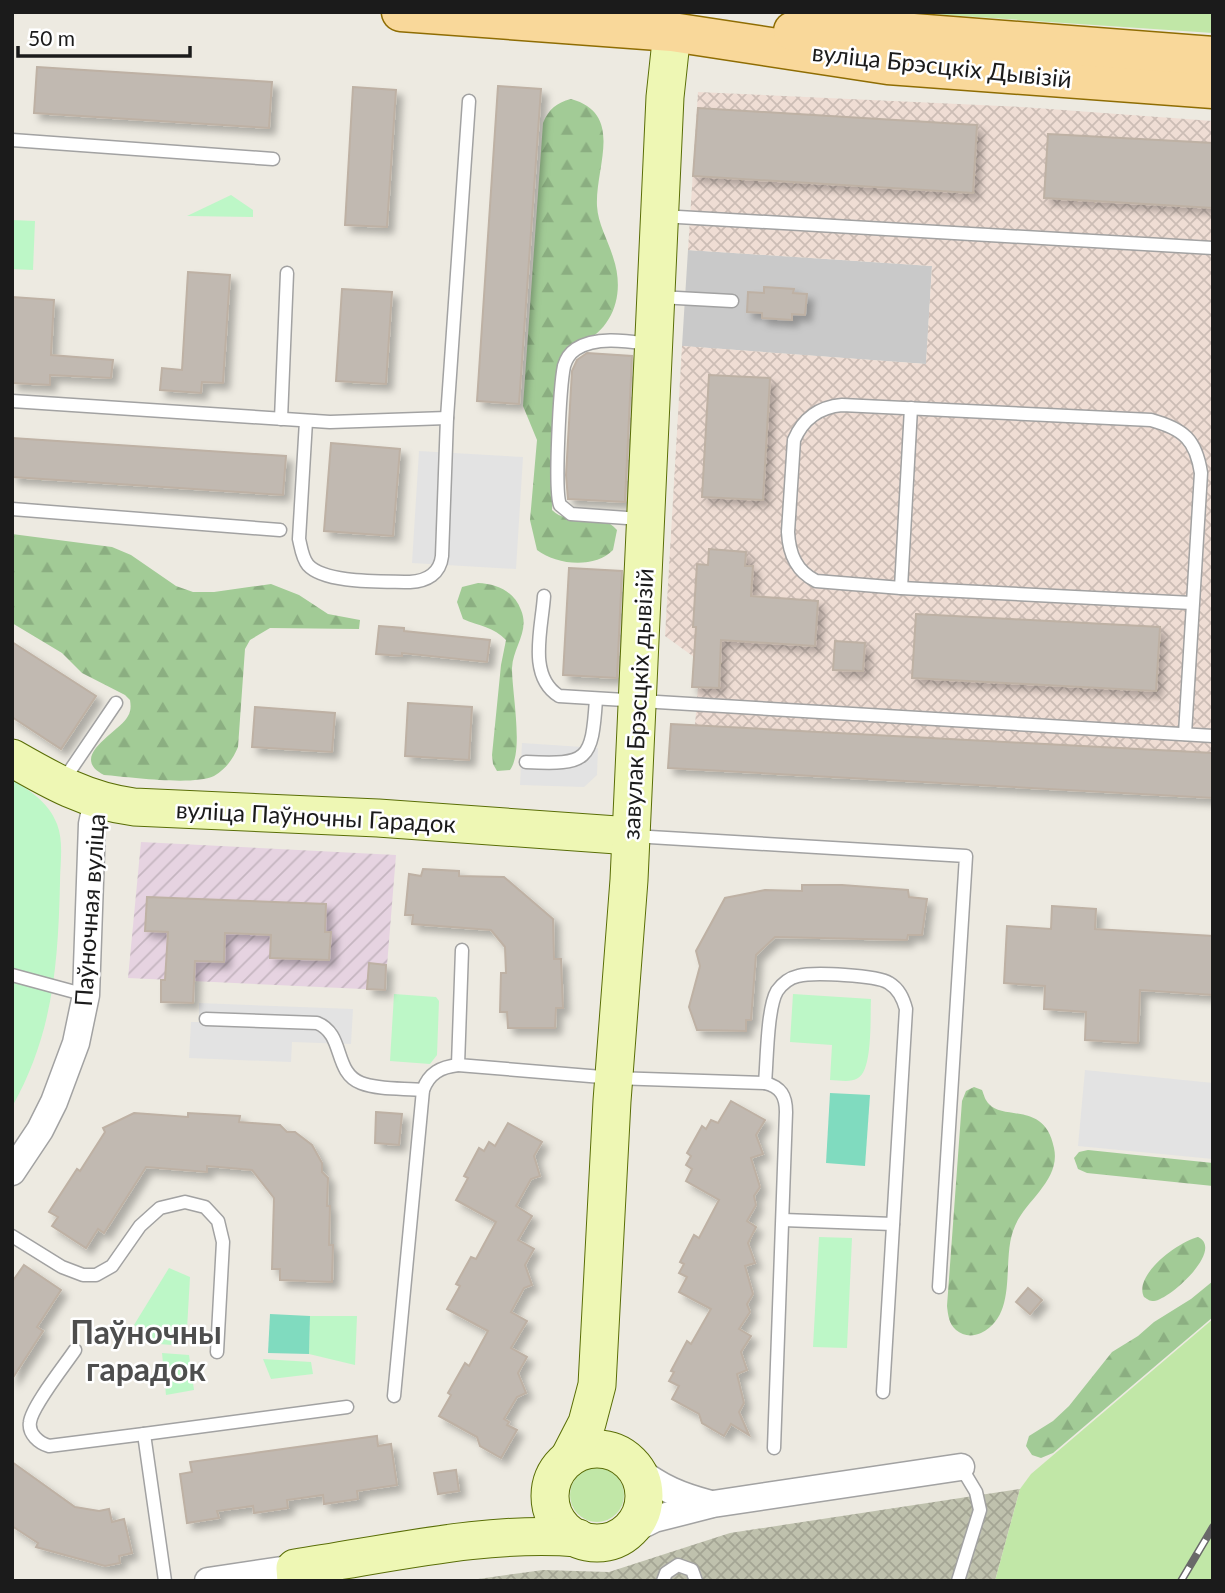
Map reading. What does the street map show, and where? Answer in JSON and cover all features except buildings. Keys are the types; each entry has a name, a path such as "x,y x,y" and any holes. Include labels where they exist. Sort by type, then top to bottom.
{"main road":[{"name":"вуліца Брэсцкіх Дывізій","path":"401,12 672,22 1213,89"},
{"path":"833,12 888,48"},
{"name":"вуліца Брэсцкіх Дывізій","path":"888,48 1213,56"}],"street":[{"name":"завулак Брэсцкіх дывізій","path":"480,1540 523,1518 540,1500 587,1423 595,1396 631,836 659,215 672,22"},
{"name":"вуліца Паўночны Гарадок","path":"12,758 60,786 97,801 134,807 377,818 631,836"},
{"name":"Паўночная вуліца","path":"12,1172 40,1130 54,1102 76,1043 86,995 92,824 97,801"},
{"name":"завулак Брэсцкіх дывізій","path":"595,1396 604,1423 630,1464 656,1485 673,1493 713,1504"},
{"path":"592,1449 604,1449 630,1464 640,1479 643,1503 640,1515 624,1534 602,1542 578,1538 559,1523 550,1501 561,1467 592,1449"},
{"name":"завулак Брэсцкіх дывізій","path":"624,1534 654,1520 713,1504 961,1467"},
{"name":"завулак Брэсцкіх дывізій","path":"208,1581 295,1575 480,1540 553,1536 578,1538"}],"lane":[{"path":"306,421 299,539 308,564 320,573 333,577 418,582 434,575 441,563 447,418 469,101"},
{"path":"12,139 273,159"},
{"path":"659,215 1213,248"},
{"path":"281,419 287,273"},
{"path":"656,296 732,301"},
{"path":"645,520 578,515 565,511 557,499 559,452 564,368 569,355 575,349 594,342 653,345"},
{"path":"12,401 306,421 372,422 447,418"},
{"path":"1185,734 1201,473 1193,444 1183,433 1152,420 831,406 808,418 799,428 791,453 789,545 798,568 816,581 1192,603"},
{"path":"901,588 911,408"},
{"path":"12,509 280,530"},
{"path":"544,596 539,655 543,681 559,696 1213,736"},
{"path":"526,762 562,763 574,761 583,754 591,745 594,734 596,699"},
{"path":"60,786 116,703"},
{"path":"631,836 966,856 939,1287"},
{"path":"458,1065 462,950"},
{"path":"765,1083 772,1007 777,991 783,984 800,975 809,974 869,977 881,979 894,986 906,1009 883,1392"},
{"path":"12,975 86,995"},
{"path":"206,1019 317,1023 334,1035 339,1058 351,1077 371,1086 423,1090"},
{"path":"394,1396 423,1090 430,1076 443,1067 458,1065 614,1078 765,1083 778,1087 786,1103 774,1448"},
{"path":"12,1236 62,1267 83,1275 96,1275 113,1266 140,1226 160,1208 185,1202 205,1207 218,1221 223,1242 217,1352"},
{"path":"782,1220 892,1224"},
{"path":"75,1350 34,1412 30,1423 36,1438 44,1445 55,1447 346,1407"},
{"path":"144,1434 165,1581"},
{"path":"957,1581 980,1510 976,1492 961,1467"},
{"path":"663,1581 666,1573 678,1565 692,1570 696,1581"}],"shaded area":[{"path":"698,92 1022,107 1213,121 1213,798 668,768 671,724 695,725 698,688 692,687 694,657 665,636 682,346 926,364 932,266 688,250"},
{"path":"688,250 932,266 926,364 682,346"},
{"path":"419,451 523,457 516,569 412,563"},
{"path":"522,743 598,748 597,775 584,787 520,785"},
{"path":"141,842 396,855 385,990 128,978"},
{"path":"199,1003 353,1009 351,1044 292,1042 291,1062 189,1058 191,1022 199,1022"},
{"path":"1085,1070 1213,1083 1213,1159 1078,1146"},
{"path":"1020,1489 995,1581 464,1581 543,1570 609,1572 730,1533"}],"green space":[{"path":"909,12 1213,12 1213,33 916,13"},
{"path":"571,99 588,106 598,117 602,129 604,143 597,206 618,283 614,307 602,328 581,344 573,343 563,354 556,418 552,510 567,517 602,521 617,530 613,550 596,560 575,563 554,559 537,550 530,520 537,440 523,406 543,123 554,107"},
{"path":"231,195 253,210 253,217 187,216"},
{"path":"12,220 35,221 33,270 12,269"},
{"path":"12,534 112,547 131,555 176,586 193,592 214,592 271,584 299,595 328,614 360,620 359,629 270,628 250,640 245,649 238,747 229,763 214,776 176,781 104,775 94,768 91,760 93,752 128,716 130,700 82,673 62,653 12,623"},
{"path":"478,583 492,585 509,593 518,603 523,618 524,625 512,668 517,736 514,761 510,770 497,771 492,755 506,640 491,629 463,619 457,602 462,587"},
{"path":"12,780 32,793 54,817 59,831 61,853 55,971 51,998 37,1053 12,1107"},
{"path":"394,994 436,997 439,1001 437,1055 430,1064 390,1061"},
{"path":"793,994 871,999 868,1054 863,1073 858,1078 848,1081 830,1080 832,1045 790,1042"},
{"path":"974,1087 982,1090 988,1102 996,1109 1024,1115 1042,1124 1049,1133 1055,1159 1048,1180 1015,1226 1001,1313 993,1324 981,1333 971,1335 962,1334 954,1328 947,1306 962,1101 966,1091"},
{"path":"830,1093 870,1095 865,1166 826,1163"},
{"path":"1088,1150 1213,1163 1213,1186 1087,1173 1078,1169 1074,1158 1079,1152"},
{"path":"819,1237 852,1238 847,1348 813,1347"},
{"path":"1198,1237 1204,1243 1205,1252 1192,1274 1161,1298 1152,1301 1144,1297 1142,1288 1145,1279 1159,1261 1180,1245"},
{"path":"169,1268 190,1277 186,1346 159,1344 134,1325"},
{"path":"1213,1281 1213,1317 1053,1453 1041,1458 1032,1455 1026,1446 1029,1436 1053,1421 1069,1406 1112,1352"},
{"path":"270,1314 310,1316 309,1354 268,1353"},
{"path":"310,1316 357,1316 355,1365 309,1354"},
{"path":"1213,1319 1213,1581 995,1581 1020,1489 1031,1474"},
{"path":"162,1353 189,1355 194,1390 166,1395"},
{"path":"263,1359 311,1362 313,1374 271,1379"},
{"path":"597,1468 616,1476 624,1495 616,1514 597,1522 578,1514 570,1495 578,1476"}],"railway":[{"path":"1181,1581 1213,1527"}],"district":[{"name":"Паўночны гарадок","path":"146,1350"}]}
